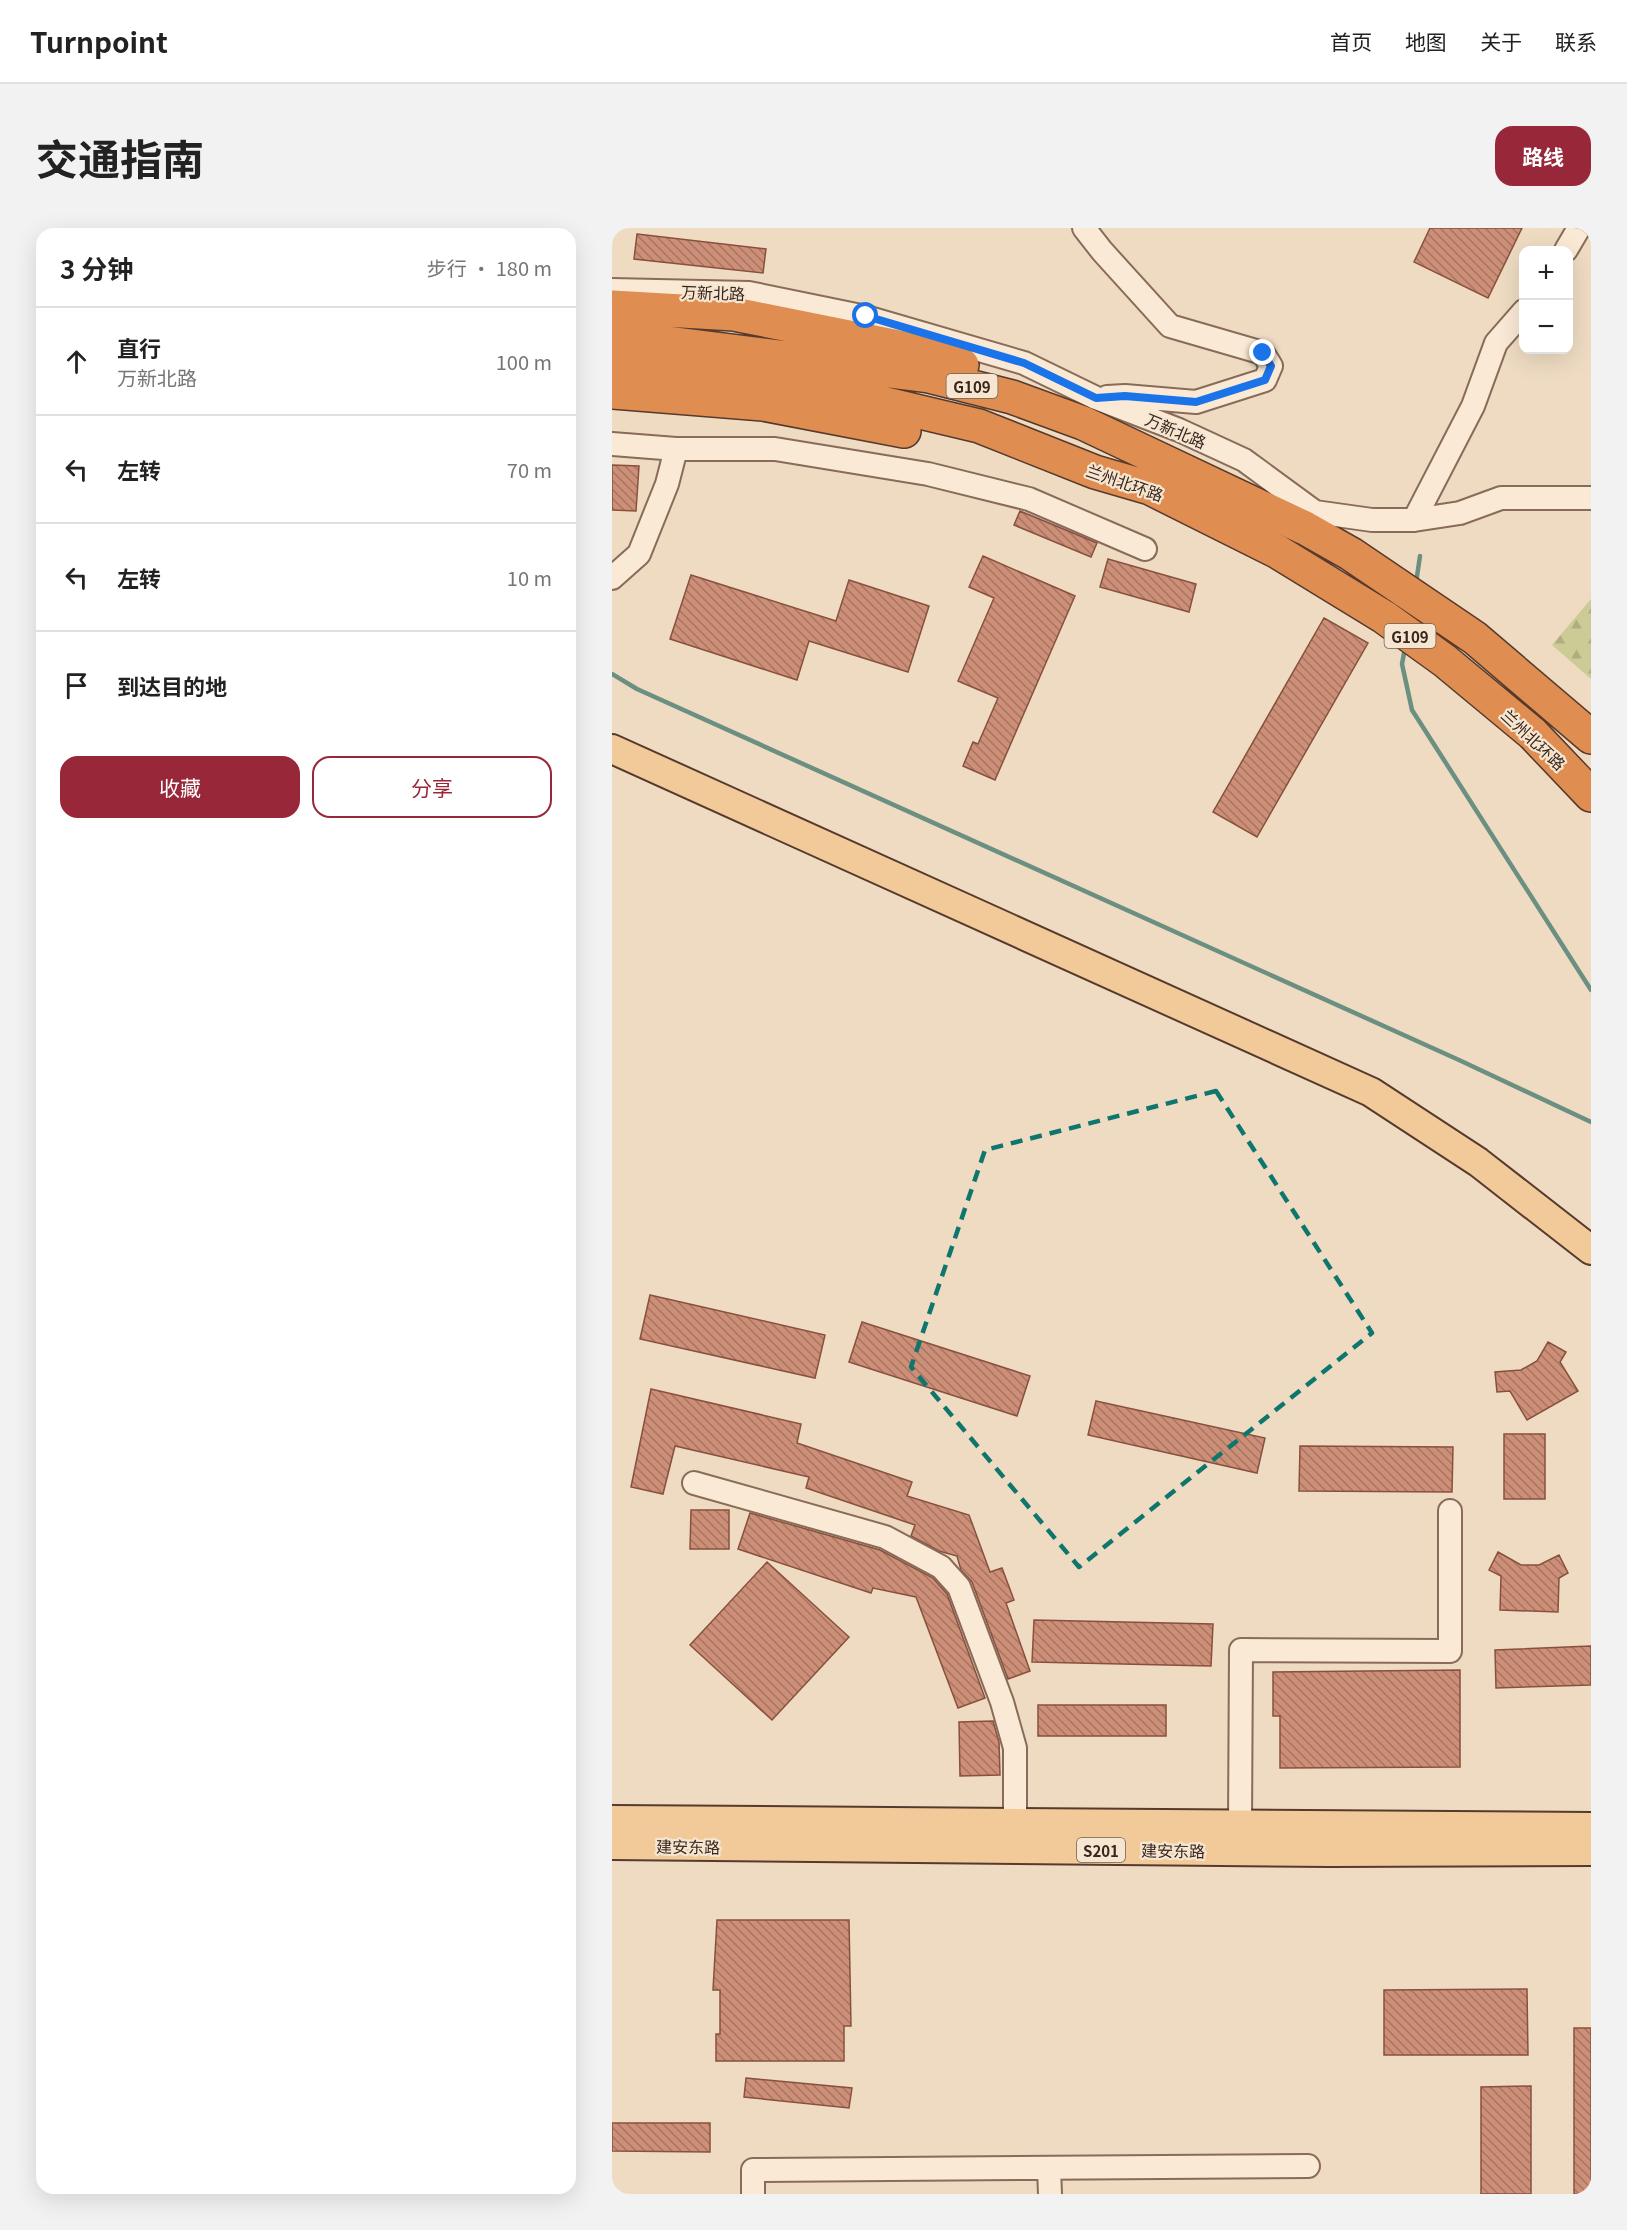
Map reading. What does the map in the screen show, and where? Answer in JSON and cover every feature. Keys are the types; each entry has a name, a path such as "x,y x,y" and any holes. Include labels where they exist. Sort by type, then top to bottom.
{"highway":[{"path":"612,307 734,314 933,354 1089,410"},
{"name":"兰州北环路","path":"612,336 929,376 1012,396 1089,410 1381,572 1475,638 1591,737"},
{"name":"兰州北环路","path":"612,364 760,374 979,426 1095,472 1150,488 1278,552 1384,617 1445,661 1533,734 1591,795"},
{"path":"612,392 763,404 869,423 1095,472"}],"main road":[{"path":"612,749 1371,1092 1478,1162 1591,1250"},
{"name":"建安东路","path":"612,1820 1591,1827"},
{"name":"建安东路","path":"612,1845 1318,1852 1591,1851"}],"street":[{"path":"1084,228 1101,251 1170,326 1263,353 1271,366 1265,380 1196,402 1125,396 1089,410"},
{"path":"1568,246 1579,228"},
{"name":"万新北路","path":"612,290 749,293 866,316 1024,363 1089,410 1179,430 1244,460 1315,512 1372,520 1414,520 1460,513 1501,498 1591,498"},
{"path":"1414,520 1473,406 1496,343 1519,317"},
{"path":"612,444 676,449 775,449 928,474 1029,499 1145,549"},
{"path":"612,578 639,554 668,484 676,449"},
{"path":"694,1484 885,1537 941,1567 959,1587 1002,1702 1015,1748 1015,1823"},
{"path":"1240,1824 1241,1650 1449,1651 1450,1512"},
{"path":"753,2194 753,2170 1308,2166"},
{"path":"1049,2168 1050,2194"}],"highlighted area":[{"path":"1216,1091 1372,1333 1079,1567 911,1367 985,1150"}],"green space":[{"path":"1591,599 1591,679 1552,645"}],"building":[{"path":"1430,228 1522,228 1488,298 1414,262"},
{"path":"637,234 766,249 763,273 634,259"},
{"path":"612,465 639,466 636,511 612,510"},
{"path":"1020,511 1097,543 1091,557 1014,525"},
{"path":"983,556 1075,596 995,780 963,766 973,742 978,744 998,698 958,681 994,598 969,587"},
{"path":"1108,559 1196,584 1189,612 1100,587"},
{"path":"691,575 836,621 849,580 929,606 908,672 809,641 797,680 670,639"},
{"path":"1324,618 1368,643 1257,837 1213,812"},
{"path":"650,1295 825,1335 815,1378 640,1339"},
{"path":"862,1322 1030,1376 1017,1416 849,1362"},
{"path":"1548,1342 1566,1352 1560,1362 1578,1391 1527,1420 1510,1391 1497,1392 1495,1372 1521,1370 1537,1361"},
{"path":"651,1389 801,1424 797,1443 912,1482 907,1496 969,1515 990,1572 1002,1568 1014,1600 1006,1603 1030,1671 1008,1679 972,1582 961,1570 957,1556 939,1551 911,1536 915,1525 806,1488 809,1477 675,1446 663,1494 631,1487"},
{"path":"1096,1401 1265,1438 1257,1473 1088,1435"},
{"path":"1504,1434 1545,1434 1545,1499 1504,1499"},
{"path":"1300,1446 1453,1447 1452,1492 1299,1491"},
{"path":"691,1510 729,1510 729,1549 690,1549"},
{"path":"750,1513 880,1550 933,1578 947,1594 985,1698 958,1708 916,1597 873,1588 871,1593 738,1549"},
{"path":"1498,1552 1521,1565 1539,1565 1559,1555 1568,1573 1559,1578 1558,1612 1500,1610 1501,1576 1489,1570"},
{"path":"767,1562 849,1637 772,1720 690,1645"},
{"path":"1034,1620 1213,1624 1211,1666 1032,1662"},
{"path":"1591,1646 1591,1685 1496,1688 1495,1650"},
{"path":"1460,1670 1460,1767 1280,1768 1280,1716 1273,1716 1273,1672"},
{"path":"1038,1705 1166,1705 1166,1736 1038,1736"},
{"path":"993,1721 999,1742 1000,1775 960,1776 959,1722"},
{"path":"717,1920 849,1920 851,2026 844,2026 844,2061 716,2061 716,2034 720,2034 720,1990 713,1990"},
{"path":"1527,1989 1528,2055 1384,2055 1384,1990"},
{"path":"1574,2028 1591,2028 1591,2194 1574,2194"},
{"path":"746,2078 852,2088 849,2108 744,2097"},
{"path":"1531,2086 1531,2194 1481,2194 1481,2087"},
{"path":"612,2123 710,2123 710,2152 612,2151"}],"waterway":[{"path":"1416,583 1420,556"},
{"path":"1405,648 1402,664 1412,710 1591,990"},
{"path":"612,674 637,689 1459,1060 1591,1122"}],"route":[{"path":"866,316 1024,363 1096,398 1125,396 1196,402 1265,380 1271,366 1267,356 1263,353"}]}
